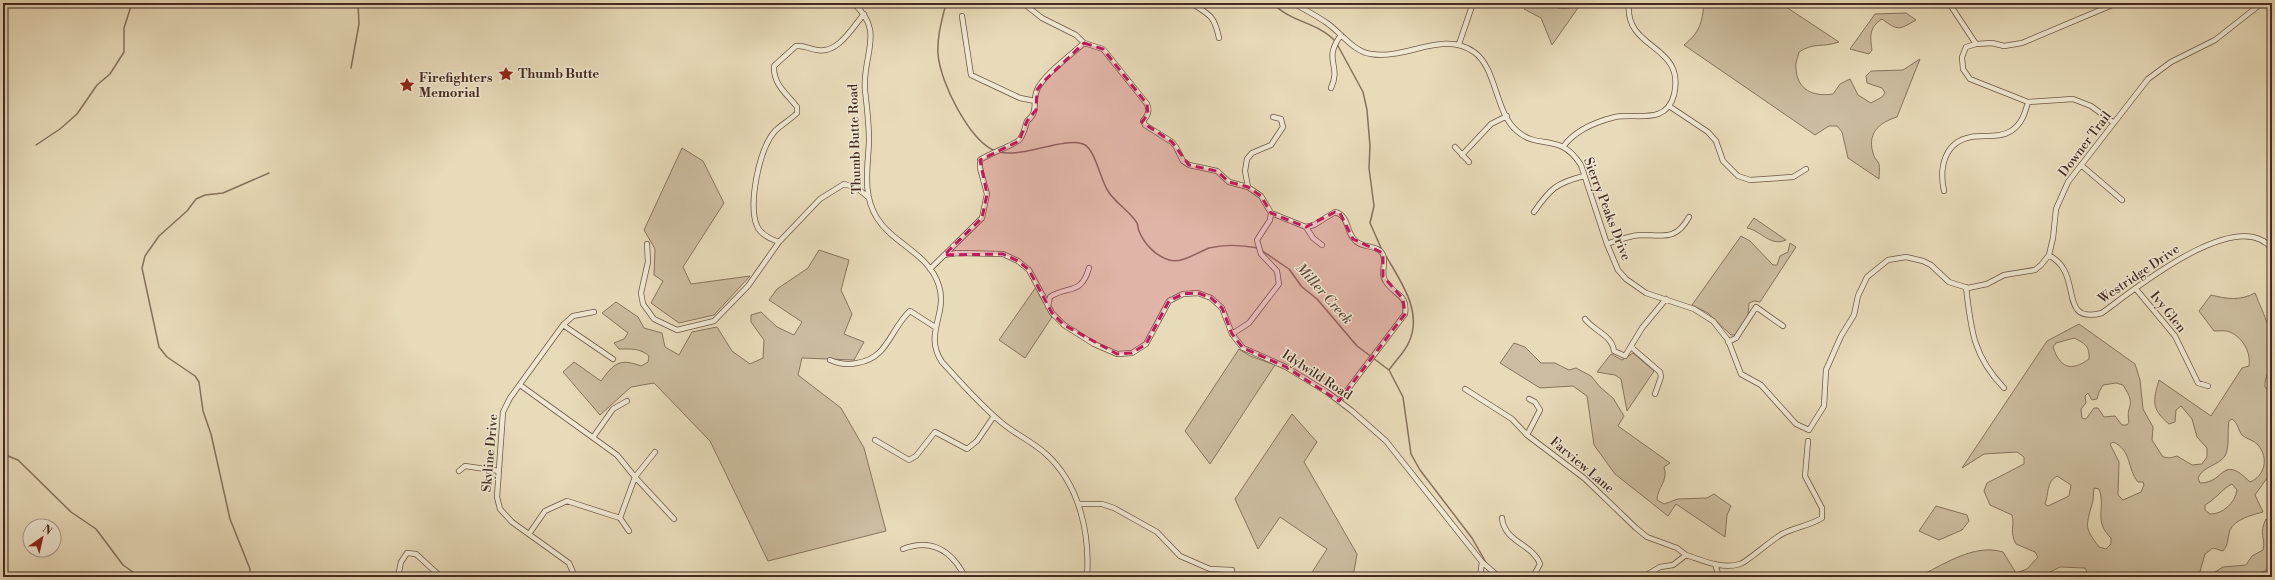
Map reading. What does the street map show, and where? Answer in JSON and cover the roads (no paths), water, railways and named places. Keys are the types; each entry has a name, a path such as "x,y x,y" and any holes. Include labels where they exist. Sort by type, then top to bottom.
{"street":[{"name":"Thumb Butte Road","path":"853,3 864,14 872,38 864,75 869,125 868,197 877,219 930,269 939,286 942,302 935,327 933,342 937,354 994,416 1047,455 1066,480 1080,504 1088,561 1087,577"},
{"path":"1023,3 1042,18 1076,35 1084,43 1103,49 1147,104 1149,109 1148,114 1143,121 1145,125 1172,142 1183,161 1189,165 1217,171 1229,182 1248,187 1261,196 1271,213 1306,227 1313,238 1322,245"},
{"path":"1191,3 1210,15 1215,22 1219,38"},
{"path":"1294,3 1327,23 1361,52 1382,56 1447,43 1459,44 1473,3"},
{"path":"1563,147 1571,135 1581,129 1614,118 1656,116 1669,106 1674,95 1675,74 1672,64 1668,58 1642,38 1636,31 1631,22 1629,3"},
{"path":"1949,3 1976,44"},
{"path":"2114,123 2091,106 2073,99 2028,102 1970,79 1963,70 1962,57 1966,47 1976,44 2004,46 2022,43 2117,3"},
{"name":"Downer Trail","path":"2049,255 2053,238 2056,208 2068,182 2148,79 2171,62 2215,40 2262,3"},
{"path":"779,242 765,236 757,226 753,201 754,186 769,140 776,131 797,114 797,107 780,89 774,75 774,66 796,46 806,45 816,50 832,48 839,43 864,14"},
{"path":"962,16 971,75 1020,98 1035,101"},
{"path":"1331,88 1336,78 1332,51 1341,35"},
{"path":"930,269 982,218 987,194 980,168 980,160 998,149 1019,141 1023,135 1027,121 1032,117 1036,110 1035,101 1037,90 1043,82 1084,43"},
{"name":"Sierry Peaks Drive","path":"1459,44 1476,53 1483,62 1507,116 1517,132 1526,137 1563,147 1576,156 1581,165 1613,261 1626,279 1646,293 1704,314 1722,330 1741,374 1761,385 1796,424 1809,430 1824,406 1826,370 1829,361 1841,336 1854,315 1861,287 1867,277 1878,266 1900,257 1913,257 1931,265 1949,282 1966,287"},
{"path":"1944,190 1941,178 1942,162 1952,146 1970,137 1998,135 2011,131 2023,119 2028,102"},
{"path":"1669,106 1708,132 1716,141 1723,161 1738,176 1750,180 1793,177 1806,169"},
{"path":"1462,154 1491,124 1507,116"},
{"path":"1248,187 1245,171 1247,159 1252,153 1271,145 1283,127 1281,119 1273,117"},
{"path":"1455,147 1469,162"},
{"path":"2081,165 2122,200"},
{"path":"1534,212 1549,190 1568,180 1584,176"},
{"path":"647,244 648,262 641,294 643,304 654,319 677,330 714,321 748,286 779,242 820,198 833,189 844,184 857,188 868,197"},
{"path":"1306,227 1314,225 1335,212 1340,213 1345,218 1353,239 1366,246 1377,248 1383,253 1385,259 1383,276 1386,283 1403,299 1406,306 1405,314 1339,401"},
{"path":"1232,334 1249,323 1279,284 1277,271 1261,254 1257,240 1270,220 1271,213"},
{"path":"1607,244 1623,238 1670,235 1681,230 1689,217"},
{"name":"Westridge Drive","path":"2049,255 2065,270 2074,306 2079,312 2085,315 2102,313 2181,257 2232,237 2243,235 2256,237 2268,243"},
{"path":"2272,238 2268,243 2272,249"},
{"name":"Idylwild Road","path":"944,255 969,253 1002,254 1018,261 1029,270 1048,306 1064,325 1094,344 1117,354 1132,352 1146,344 1170,301 1183,294 1198,293 1211,298 1222,308 1232,334 1243,348 1286,367 1339,401 1386,441 1482,562 1499,577"},
{"path":"2004,388 1988,370 1980,355 1970,318 1966,287 1978,287 2004,275 2035,270 2042,265 2049,255"},
{"path":"1048,306 1050,297 1081,285 1086,280 1089,268"},
{"name":"Ivy Glen","path":"2136,289 2175,336 2198,383 2208,386"},
{"path":"1585,319 1610,340 1614,351 1619,355 1624,356 1642,328 1666,299"},
{"path":"1728,342 1736,338 1756,307 1782,326"},
{"path":"830,360 850,364 863,363 876,357 910,311 935,327"},
{"name":"Skyline Drive","path":"575,577 569,563 512,522 500,508 496,497 503,412 510,398 563,325 573,316 594,312"},
{"path":"563,325 613,359"},
{"path":"1631,347 1660,372 1661,377 1656,394"},
{"path":"520,385 594,436 617,455 674,519"},
{"name":"Farview Lane","path":"1465,389 1512,419 1527,435 1584,478 1647,537 1677,548 1686,555"},
{"path":"1527,435 1540,410 1536,402 1529,399"},
{"path":"594,436 614,409 627,401"},
{"path":"875,440 909,460 916,456 935,432 967,449 977,441 994,416"},
{"path":"1642,577 1660,567 1673,565 1686,555 1715,564 1740,564 1774,538 1784,533 1810,525 1822,518 1822,508 1805,476 1808,441"},
{"path":"620,518 635,477 655,452"},
{"path":"460,471 465,466 499,471"},
{"path":"529,534 545,511 567,501 620,518 629,531"},
{"path":"1080,504 1102,504 1114,508 1157,532 1180,556 1210,569 1232,570 1232,577"},
{"path":"1502,518 1502,525 1507,533 1538,557 1540,564 1533,577"},
{"path":"903,549 921,545 942,550 952,556 965,577"},
{"path":"398,577 402,562 407,553 416,554 441,577"},
{"path":"1480,577 1482,562"},
{"path":"1715,564 1719,577"}],"waterway":[{"path":"36,145 60,129 77,114 97,85 110,74 124,52 124,28 132,3"},
{"path":"351,68 359,24 358,3"},
{"name":"Miller Creek","path":"946,3 938,41 938,54 944,79 950,94 966,123 985,145 995,151"},
{"path":"1273,3 1287,14 1320,30 1335,41"},
{"path":"1337,44 1363,92 1367,110 1370,146 1369,168 1374,206 1370,223 1382,250"},
{"name":"Miller Creek","path":"999,152 1019,152 1065,143 1083,144 1091,151 1108,191 1137,223 1141,236 1151,249 1160,256 1169,260 1174,261 1184,259 1209,248 1227,245 1258,248"},
{"path":"250,577 250,569 230,519 211,434 203,411 199,382 195,376 167,357 159,347 142,268 145,256 159,236 187,211 196,199 205,195 223,193 269,173"},
{"name":"Miller Creek","path":"1261,250 1289,269 1302,287 1317,299 1357,346 1389,370 1403,397 1411,454 1420,470 1472,538 1488,566"},
{"path":"1386,256 1404,287 1412,308 1413,320 1413,331 1409,342 1389,370"},
{"path":"3,454 18,460 71,512 96,529 123,565 140,577"},
{"name":"Miller Creek","path":"1490,571 1491,577"}],"place":[{"name":"Thumb Butte","path":"506,74"},
{"name":"Firefighters Memorial","path":"407,85"}]}
